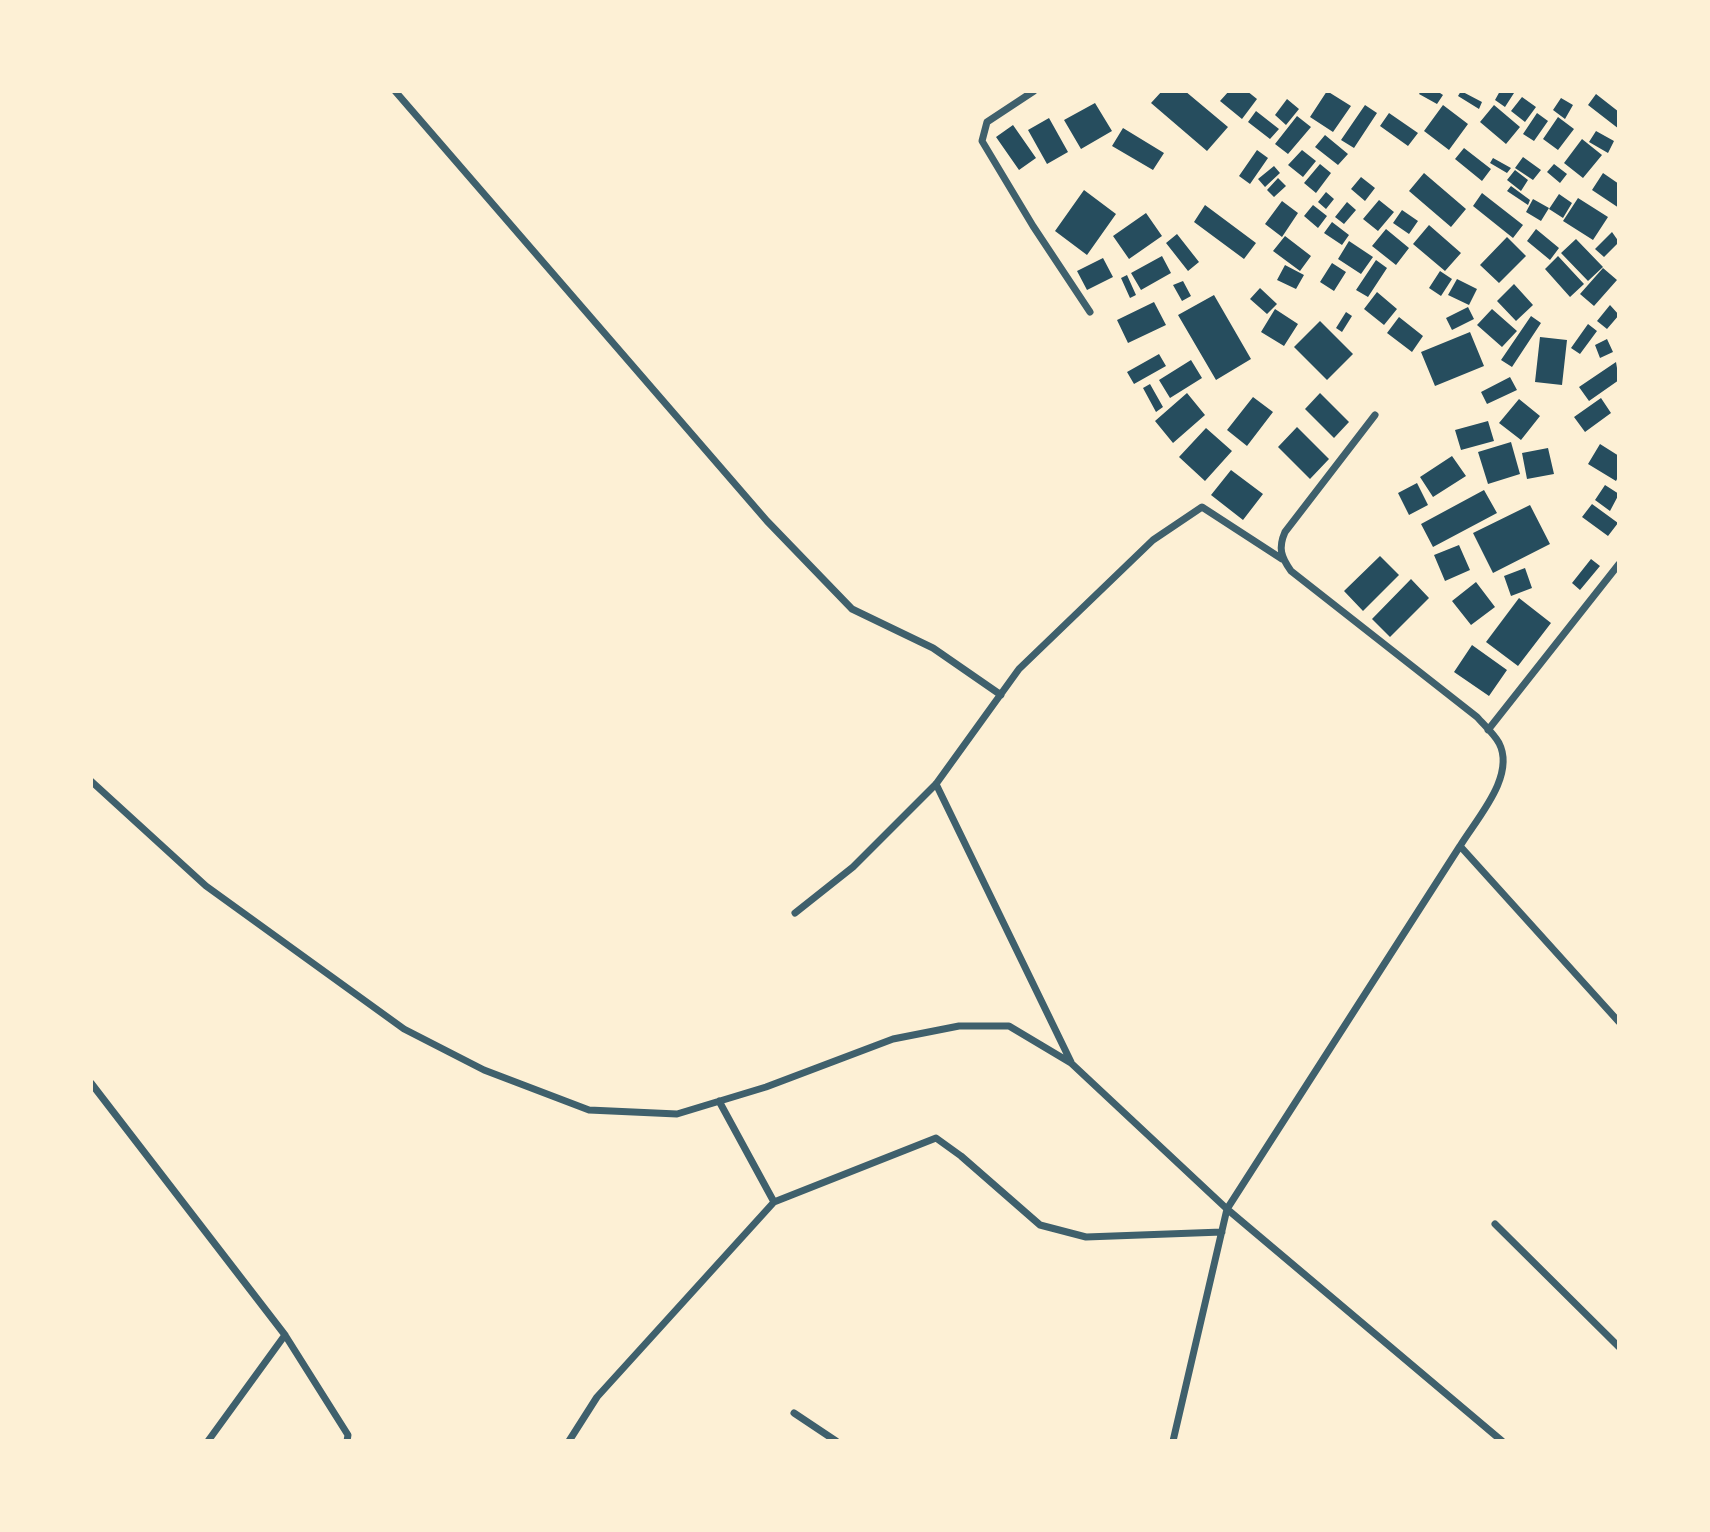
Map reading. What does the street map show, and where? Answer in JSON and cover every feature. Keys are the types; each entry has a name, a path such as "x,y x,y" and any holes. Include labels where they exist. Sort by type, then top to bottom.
{"street":[{"path":"395,91 767,521 852,609 933,648 1000,695"},
{"path":"1034,91 987,122 982,141 1033,226 1090,312"},
{"path":"1282,559 1280,545 1284,532 1375,415"},
{"path":"794,913 853,867 936,784 1019,669 1153,540 1202,507 1282,559 1292,571 1477,717 1499,742 1504,764 1496,787 1227,1209 1173,1441"},
{"path":"1489,730 1619,564"},
{"path":"92,784 206,886 404,1029 484,1070 589,1110 677,1114 766,1087 893,1039 959,1026 1009,1026 1071,1063 1227,1209 1502,1441"},
{"path":"936,784 1071,1063"},
{"path":"1460,846 1619,1022"},
{"path":"91,1083 285,1335 348,1435 347,1441"},
{"path":"719,1101 774,1202"},
{"path":"569,1441 597,1397 774,1202 936,1138 961,1156 1040,1225 1086,1237 1222,1232"},
{"path":"1495,1224 1619,1347"},
{"path":"208,1441 285,1335"},
{"path":"794,1413 836,1441"}],"building":[{"path":"1162,91 1185,91 1228,127 1207,151 1151,103"},
{"path":"1229,91 1247,91 1257,99 1242,119 1220,101"},
{"path":"1327,91 1351,106 1333,132 1310,117"},
{"path":"1421,91 1437,91 1443,95 1437,104 1419,94"},
{"path":"1461,91 1482,102 1479,109 1458,96"},
{"path":"1500,91 1514,93 1505,107 1495,100"},
{"path":"1596,94 1619,112 1619,129 1588,105"},
{"path":"1522,97 1536,107 1525,122 1511,111"},
{"path":"1561,98 1573,105 1565,119 1553,110"},
{"path":"1287,99 1299,109 1286,125 1275,115"},
{"path":"1095,103 1112,131 1081,149 1064,120"},
{"path":"1365,105 1377,113 1354,148 1341,140"},
{"path":"1443,105 1468,124 1449,150 1424,131"},
{"path":"1494,105 1520,127 1506,144 1480,122"},
{"path":"1256,111 1279,129 1270,139 1248,122"},
{"path":"1389,113 1418,133 1408,146 1380,126"},
{"path":"1537,113 1548,121 1534,141 1523,134"},
{"path":"1297,116 1311,127 1288,154 1275,144"},
{"path":"1558,117 1574,129 1558,150 1543,139"},
{"path":"1049,118 1068,152 1047,164 1028,130"},
{"path":"1013,125 1036,158 1019,170 996,137"},
{"path":"1123,128 1164,153 1153,170 1112,146"},
{"path":"1596,131 1614,141 1608,153 1589,142"},
{"path":"1325,135 1348,154 1338,165 1315,147"},
{"path":"1582,139 1602,155 1583,178 1564,163"},
{"path":"1464,148 1491,169 1482,181 1455,159"},
{"path":"1257,150 1268,158 1250,184 1239,176"},
{"path":"1302,150 1316,161 1303,177 1288,165"},
{"path":"1523,157 1541,170 1533,180 1515,168"},
{"path":"1493,158 1511,168 1507,173 1490,163"},
{"path":"1320,164 1331,173 1316,193 1304,183"},
{"path":"1554,164 1567,174 1560,183 1547,172"},
{"path":"1274,166 1280,173 1265,187 1258,179"},
{"path":"1515,170 1528,180 1521,191 1507,180"},
{"path":"1424,173 1466,209 1451,227 1409,191"},
{"path":"1603,173 1619,184 1619,208 1592,190"},
{"path":"1361,177 1375,188 1365,201 1351,189"},
{"path":"1278,178 1286,186 1274,197 1267,190"},
{"path":"1511,186 1530,200 1528,205 1507,191"},
{"path":"1084,190 1116,214 1087,255 1055,231"},
{"path":"1326,192 1334,199 1326,209 1318,202"},
{"path":"1482,193 1523,225 1513,238 1473,206"},
{"path":"1559,194 1572,203 1563,218 1549,209"},
{"path":"1578,198 1608,217 1593,240 1563,221"},
{"path":"1533,199 1549,208 1541,221 1526,212"},
{"path":"1379,200 1394,212 1378,231 1363,219"},
{"path":"1282,201 1298,213 1282,237 1265,224"},
{"path":"1347,202 1356,210 1344,224 1335,217"},
{"path":"1205,205 1256,243 1244,259 1194,222"},
{"path":"1313,205 1327,216 1318,228 1304,216"},
{"path":"1402,210 1418,221 1409,234 1393,223"},
{"path":"1146,213 1162,236 1129,259 1113,236"},
{"path":"1332,222 1349,235 1342,245 1324,233"},
{"path":"1429,225 1461,253 1445,271 1413,244"},
{"path":"1386,229 1409,248 1396,265 1372,246"},
{"path":"1536,229 1559,248 1550,260 1527,241"},
{"path":"1612,232 1619,242 1604,257 1595,249"},
{"path":"1177,234 1199,262 1188,271 1166,243"},
{"path":"1285,236 1311,256 1300,271 1273,251"},
{"path":"1507,237 1526,256 1499,283 1480,265"},
{"path":"1576,239 1603,267 1588,281 1561,253"},
{"path":"1349,241 1373,257 1361,274 1338,259"},
{"path":"1162,256 1171,273 1141,290 1131,273"},
{"path":"1558,256 1584,284 1570,297 1545,269"},
{"path":"1103,258 1113,277 1087,290 1077,271"},
{"path":"1376,260 1387,268 1368,297 1356,290"},
{"path":"1332,263 1346,272 1334,291 1320,282"},
{"path":"1285,265 1304,275 1296,289 1277,280"},
{"path":"1603,268 1617,280 1594,306 1580,294"},
{"path":"1440,271 1452,279 1441,296 1429,288"},
{"path":"1127,275 1136,295 1130,298 1121,278"},
{"path":"1457,279 1477,289 1469,305 1448,295"},
{"path":"1183,281 1191,296 1182,301 1173,285"},
{"path":"1514,284 1533,305 1516,321 1497,301"},
{"path":"1260,288 1277,304 1267,314 1250,299"},
{"path":"1377,292 1397,309 1384,325 1364,309"},
{"path":"1214,295 1251,359 1216,380 1178,315"},
{"path":"1154,302 1166,325 1128,343 1117,320"},
{"path":"1610,305 1619,315 1607,329 1597,321"},
{"path":"1468,307 1474,319 1452,330 1446,318"},
{"path":"1275,309 1298,324 1284,346 1261,332"},
{"path":"1492,309 1517,331 1502,347 1477,325"},
{"path":"1346,312 1352,316 1342,332 1336,328"},
{"path":"1531,316 1541,323 1512,367 1501,360"},
{"path":"1399,317 1423,336 1412,352 1387,333"},
{"path":"1320,321 1353,354 1327,380 1294,347"},
{"path":"1588,324 1597,331 1580,354 1571,348"},
{"path":"1470,332 1484,366 1435,386 1421,352"},
{"path":"1540,337 1567,340 1562,385 1535,382"},
{"path":"1607,339 1613,352 1600,358 1595,345"},
{"path":"1159,354 1166,366 1134,384 1127,372"},
{"path":"1191,360 1202,378 1170,398 1159,380"},
{"path":"1616,362 1619,380 1589,401 1579,387"},
{"path":"1510,377 1517,390 1487,404 1481,392"},
{"path":"1150,384 1163,407 1156,412 1143,388"},
{"path":"1187,393 1205,415 1173,443 1155,421"},
{"path":"1320,393 1349,422 1334,438 1305,409"},
{"path":"1253,397 1273,412 1247,446 1227,430"},
{"path":"1601,398 1611,413 1585,432 1574,417"},
{"path":"1519,399 1540,416 1521,440 1499,423"},
{"path":"1488,421 1494,441 1461,450 1455,430"},
{"path":"1297,427 1329,459 1310,479 1278,447"},
{"path":"1206,428 1232,451 1205,481 1179,457"},
{"path":"1511,442 1520,474 1488,484 1478,452"},
{"path":"1600,444 1619,456 1619,475 1616,481 1588,464"},
{"path":"1548,448 1554,474 1527,479 1522,453"},
{"path":"1452,456 1466,476 1433,497 1420,477"},
{"path":"1231,470 1263,494 1243,520 1211,495"},
{"path":"1417,483 1428,505 1409,515 1398,493"},
{"path":"1605,485 1619,494 1610,511 1595,500"},
{"path":"1484,490 1497,513 1433,547 1421,524"},
{"path":"1592,504 1618,523 1608,536 1582,517"},
{"path":"1530,505 1550,544 1493,573 1473,533"},
{"path":"1459,545 1470,570 1445,581 1434,555"},
{"path":"1380,556 1399,575 1363,611 1344,591"},
{"path":"1591,559 1600,566 1580,590 1572,583"},
{"path":"1525,568 1532,588 1511,596 1504,576"},
{"path":"1411,579 1429,598 1390,637 1372,619"},
{"path":"1476,582 1495,607 1471,625 1452,601"},
{"path":"1519,598 1551,623 1518,666 1486,642"},
{"path":"1472,645 1507,670 1489,696 1454,672"}]}
